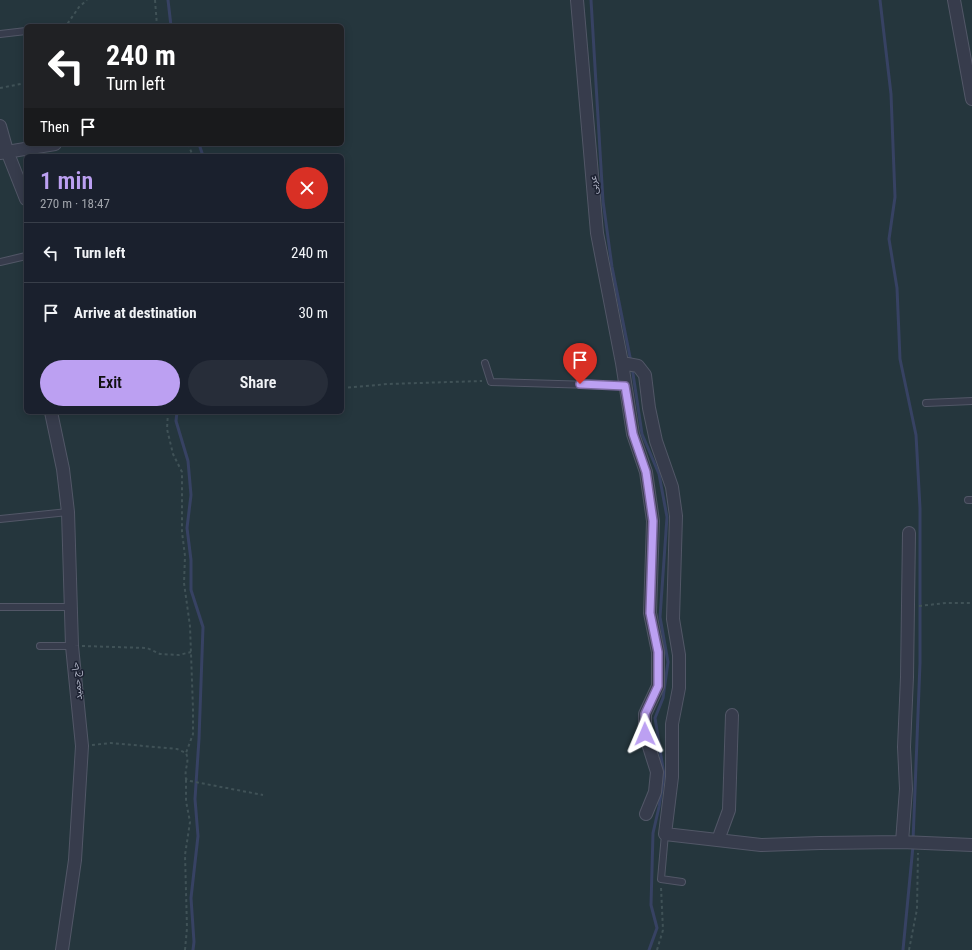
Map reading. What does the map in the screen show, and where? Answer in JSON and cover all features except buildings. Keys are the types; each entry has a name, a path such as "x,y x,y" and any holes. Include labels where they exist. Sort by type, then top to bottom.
{"street":[{"name":"عربی","path":"577,0 596,233 629,364"},
{"path":"954,0 970,76 972,99"},
{"path":"0,126 4,152 24,195"},
{"path":"4,152 42,146"},
{"path":"646,814 655,792 657,772 645,734 645,714 658,686 658,652 650,613 653,521 646,472 633,434 625,386 629,364 645,375 648,408 656,441 672,487 676,516 673,619 679,655 680,688 672,724 672,777 665,834 761,845 905,842 972,845"},
{"name":"حاج حمید","path":"52,414 63,469 68,512 72,646 82,746 75,860 62,950"},
{"path":"905,842 906,789 904,747 907,677 909,533"},
{"path":"718,840 728,810 732,715"}],"lane":[{"path":"0,34 24,31"},
{"path":"0,262 24,256"},
{"path":"486,363 491,382 625,386"},
{"path":"926,403 972,401"},
{"path":"0,519 68,512"},
{"path":"0,607 72,607"},
{"path":"40,646 72,646"},
{"path":"665,834 661,879 682,882"}],"path":[{"path":"66,24 79,7 87,0"},
{"path":"156,0 157,24"},
{"path":"0,88 24,83"},
{"path":"344,388 388,384 491,382"},
{"path":"168,414 167,429 173,454 182,472 182,532 185,556 184,583 191,652 190,677 193,734 186,753"},
{"path":"915,606 946,603 972,603"},
{"path":"72,646 147,648 160,654 178,655 191,652"},
{"path":"82,746 111,743 177,749 186,753 189,760 185,774 186,801 190,822 185,855 187,928 185,950"},
{"path":"186,779 263,795"},
{"path":"909,950 917,908 918,852 924,843"},
{"path":"657,950 663,930 661,879"}],"shaded area":[{"path":"0,0 972,0 972,950 0,950"}],"waterway":[{"path":"168,0 171,24"},
{"path":"591,0 603,201 612,267 631,362"},
{"path":"880,0 891,94 895,197 889,239 897,288 900,359 916,435 920,508 920,663 913,841"},
{"path":"200,146 202,154"},
{"path":"632,367 642,434 659,474 667,517 660,617 668,662 663,698 655,718 664,775 653,833 651,905 657,928 649,950"},
{"path":"177,414 176,421 188,461 191,495 187,528 191,560 191,590 203,627 199,739 195,799 198,836 191,898 194,942 193,950"},
{"path":"903,950 913,846"}],"route":[{"path":"580,384 625,386 633,434 646,472 653,521 650,613 658,652 658,686 645,714 645,734"}]}
